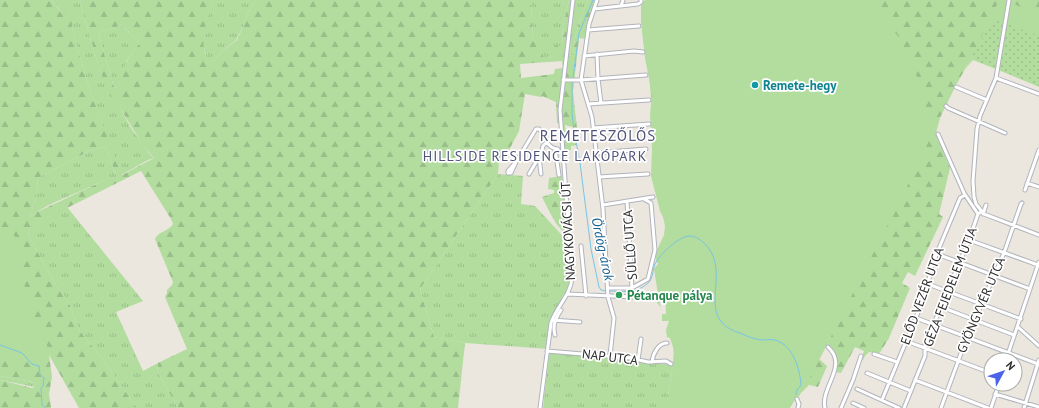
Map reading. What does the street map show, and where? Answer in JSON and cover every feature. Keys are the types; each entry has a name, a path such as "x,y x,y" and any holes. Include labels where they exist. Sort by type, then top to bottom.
{"street":[{"name":"NAGYKOVÁCSI ÚT","path":"540,408 547,351 553,321 571,286 572,278 560,123 560,104 573,0"},
{"path":"597,0 593,9 588,30 581,80 592,117 603,205 608,296 614,318 610,356"},
{"path":"621,6 623,0"},
{"path":"593,9 638,4 641,2 640,0"},
{"path":"1009,1 996,78 979,120 976,136 973,195 976,204 982,213 1039,235"},
{"path":"588,30 638,26"},
{"path":"584,56 634,51 642,52"},
{"path":"597,54 601,103"},
{"path":"563,80 646,75"},
{"path":"996,78 1039,94"},
{"path":"956,87 987,100"},
{"path":"588,104 649,100"},
{"path":"946,106 1005,133"},
{"path":"593,128 649,124"},
{"path":"516,162 536,129 540,130 550,146 556,149 559,175"},
{"path":"938,134 965,195 978,214"},
{"path":"530,174 541,154 543,146 547,142"},
{"path":"596,153 646,149"},
{"path":"1025,190 1039,150"},
{"path":"539,157 541,174"},
{"path":"599,177 648,174"},
{"path":"1027,183 1039,187"},
{"name":"ELŐD VEZÉR UTCA","path":"882,400 926,293 929,275 937,254 960,198 965,195"},
{"path":"603,205 653,197"},
{"path":"608,288 632,288 646,281 649,277 655,248 651,203 644,199"},
{"name":"SÜLLŐ UTCA","path":"627,201 632,288"},
{"name":"GYÖNGYVÉR UTCA","path":"941,408 967,337 1004,253 1022,203"},
{"path":"982,213 986,205"},
{"name":"GÉZA FEJEDELEM ÚTJA","path":"904,408 925,356 925,348 934,324 969,240 978,214 982,213"},
{"path":"916,318 1009,352 1038,264 969,240"},
{"path":"581,246 586,296"},
{"path":"937,254 1030,289"},
{"path":"928,284 1021,319"},
{"path":"567,294 656,298"},
{"path":"941,307 1014,335"},
{"path":"555,335 553,321 561,310"},
{"path":"553,321 580,322"},
{"path":"1018,327 1039,346"},
{"path":"638,360 641,339"},
{"path":"906,341 983,370"},
{"path":"652,362 654,354 660,345 667,343"},
{"path":"824,408 824,398 834,373 835,363 833,351 828,347"},
{"name":"NAP UTCA","path":"547,351 610,356 652,362 667,361 671,364"},
{"path":"874,354 897,362"},
{"path":"841,408 855,375 861,356"},
{"path":"1023,357 1038,362 1024,408"},
{"path":"867,373 911,391"},
{"path":"915,380 990,408 996,394 1039,408"},
{"path":"857,389 899,408"},
{"path":"797,399 799,404 798,408"},
{"path":"853,403 864,408"}],"green space":[{"path":"0,0 52,0 62,14 68,13 71,17 73,33 89,87 122,175 154,158 142,144 111,95 100,71 80,0 214,0 203,37 208,62 215,60 222,51 237,40 255,0 531,0 533,39 536,42 544,42 542,56 553,58 556,45 562,46 563,26 569,0 575,0 572,17 570,56 573,55 578,27 588,0 597,0 587,26 586,39 579,38 573,92 577,128 565,125 566,136 575,139 576,145 571,146 571,150 565,151 562,125 557,123 556,102 542,96 525,94 519,131 509,150 499,162 498,174 420,289 434,337 465,343 458,408 178,408 157,371 158,363 187,349 165,297 167,290 173,282 155,239 159,234 173,224 141,171 31,226 28,232 54,282 69,303 79,330 101,357 137,408 79,408 49,355 52,377 49,394 51,408 0,408 0,380 32,388 35,387 36,384 33,382 0,376","holes":["122,25 139,42 139,44 125,65 118,88 114,87 98,33","562,61 563,68 555,69 554,74 521,78 520,64","105,146 117,177 107,179 35,213 30,217 36,196 38,178 89,151"]},
{"path":"52,0 80,0 100,71 131,128 154,158 121,175 89,87 72,27"},
{"path":"214,0 255,0 236,40 222,51 215,60 208,63 202,40 205,24"},
{"path":"531,0 569,0 563,26 562,46 553,58 542,56 536,42 533,39"},
{"path":"575,0 588,0 578,27 573,55 570,56 572,17"},
{"path":"646,0 1039,0 1039,36 993,19 955,87 940,118 936,133 950,168 939,214 943,217 915,276 908,272 902,283 910,288 889,338 879,354 869,352 863,360 861,359 864,351 855,347 841,373 835,372 834,357 828,343 819,359 827,366 818,387 809,385 797,399 796,398 790,408 666,408 673,365 676,324 668,213 656,194 651,98 643,2"},
{"path":"646,0 877,0 886,20 900,39 923,90 923,97 917,104 918,111 931,120 935,127 919,163 812,374 789,408 666,408 666,402 668,401 669,396 677,403 670,394 674,355 670,338 667,337 666,330 669,321 662,321 662,314 666,314 665,292 662,292 660,298 661,308 656,301 658,294 654,269 658,264 656,260 656,250 664,235 665,226 651,176 652,148 650,115 652,94 645,58 641,22 641,2"},
{"path":"999,0 1007,0 1039,17 1039,87 971,58"},
{"path":"993,19 1039,36 1039,86 973,60 965,69"},
{"path":"122,25 139,42 139,44 127,60 118,88 114,87 98,33"},
{"path":"105,146 117,177 101,182 56,202 30,217 36,196 38,178 89,151"},
{"path":"498,174 523,176 521,204 535,206 571,245 573,279 569,294 553,321 548,349 465,343 434,337 420,289"},
{"path":"562,176 565,201 561,202 563,215 567,214 569,232 565,233 555,221 542,197 554,193 554,190 548,189 549,178"},
{"path":"67,207 143,301 116,312 143,371 158,363 157,371 178,408 137,408 101,357 79,330 69,303 54,282 28,232 31,226"},
{"path":"14,235 20,250 24,284 32,313 48,348 36,366 13,357 0,349 0,241 4,242"},
{"path":"549,353 635,360 649,364 671,364 673,365 666,408 543,408"},
{"path":"0,376 33,382 36,384 35,387 0,380"}],"waterway":[{"name":"Ördög-árok","path":"573,78 579,33 593,0"},
{"name":"Ördög-árok","path":"572,81 572,114 591,249 599,287 601,290 606,291"},
{"name":"Ördög-árok","path":"609,291 623,292 637,290 643,287 649,283 654,266 665,251 680,239 689,236 697,238 711,251 715,261 715,303 716,312 720,320 730,329 757,339 775,340 787,347 794,358 799,372 801,385 796,394"},
{"path":"0,345 22,353 32,364 39,366 40,374 44,378 43,386 41,388 42,405 46,408"},
{"name":"Ördög-árok","path":"796,408 797,403"}],"place":[{"name":"Remete-hegy","path":"755,85"},
{"name":"Pétanque pálya","path":"619,295"}],"district":[{"name":"REMETESZŐLŐS","path":"598,135"},
{"name":"HILLSIDE RESIDENCE LAKÓPARK","path":"535,156"}]}
